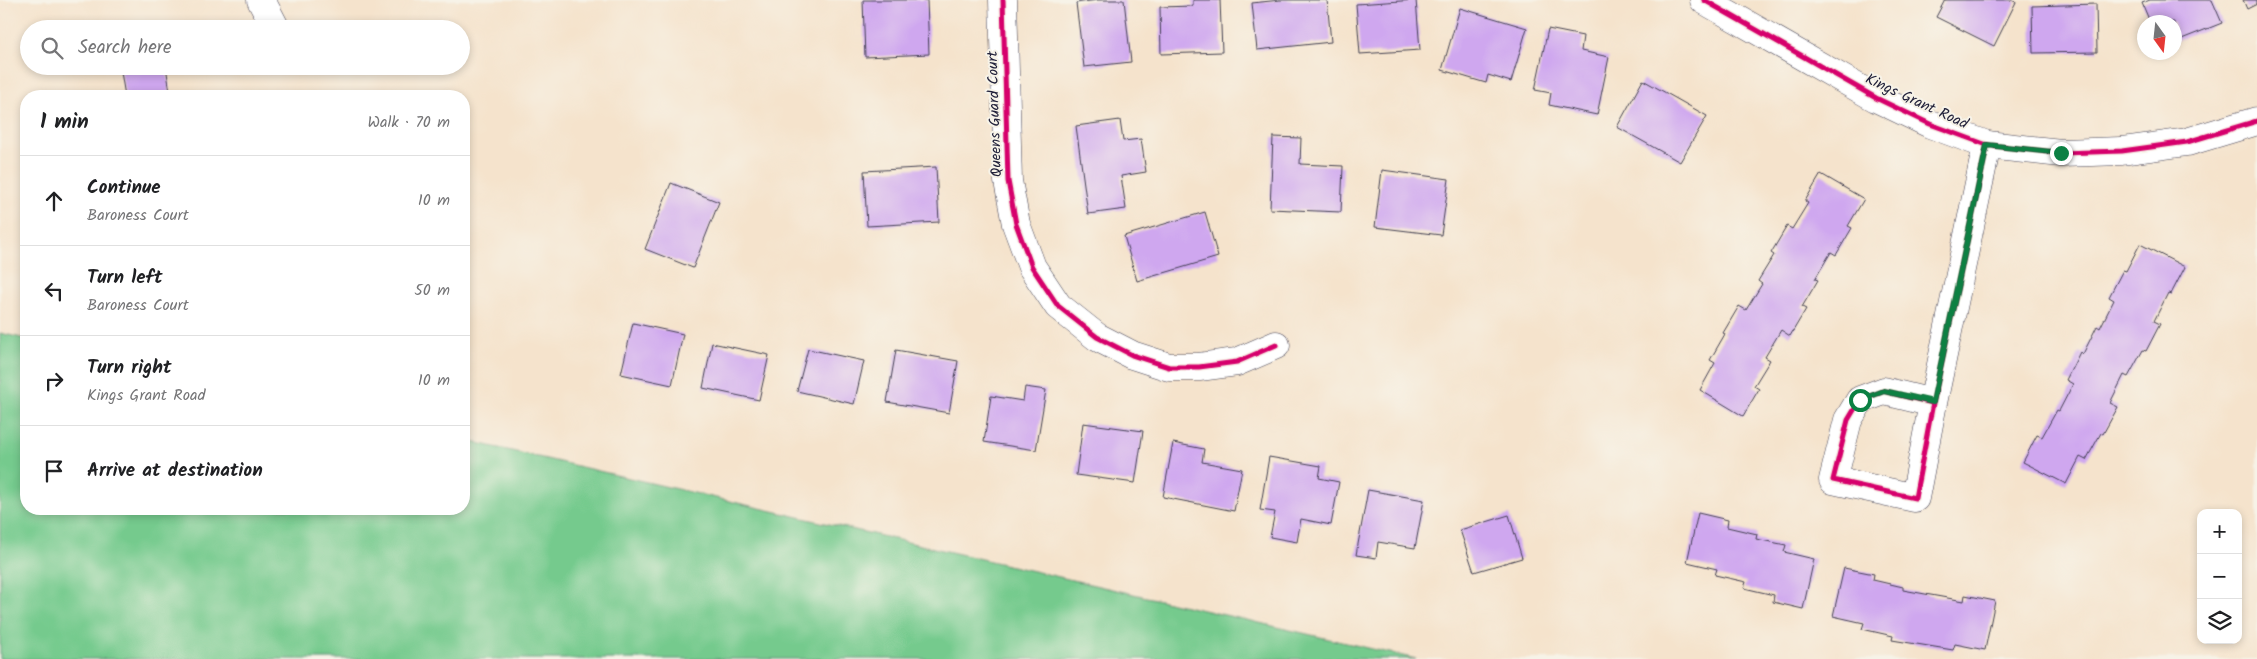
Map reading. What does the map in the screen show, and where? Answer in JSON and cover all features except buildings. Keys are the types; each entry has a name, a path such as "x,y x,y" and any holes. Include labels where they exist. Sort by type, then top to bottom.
{"street":[{"path":"261,0 271,20"},
{"name":"Queens Guard Court","path":"1003,0 1009,190 1016,224 1032,267 1058,306 1097,337 1132,355 1169,367 1199,367 1237,362 1276,345"},
{"name":"Kings Grant Road","path":"1704,0 1876,98 1930,124 1987,145 2061,153 2122,151 2186,142 2257,121"},
{"path":"1933,402 1987,145"}],"green space":[{"path":"0,333 20,338 20,515 470,515 470,441 1416,659 0,659"}],"cycle path":[{"path":"1003,0 1008,181 1016,224 1032,267 1058,306 1097,337 1132,355 1169,367 1199,367 1237,362 1276,345"},
{"path":"1704,0 1876,98 1930,124 1987,145 2061,153 2122,151 2187,142 2257,121"},
{"path":"1933,403 1915,498 1833,480 1848,420 1860,400 1884,391 1933,403 1987,145"}],"route":[{"path":"1860,400 1884,391 1933,402 1987,145 2061,153"}]}
